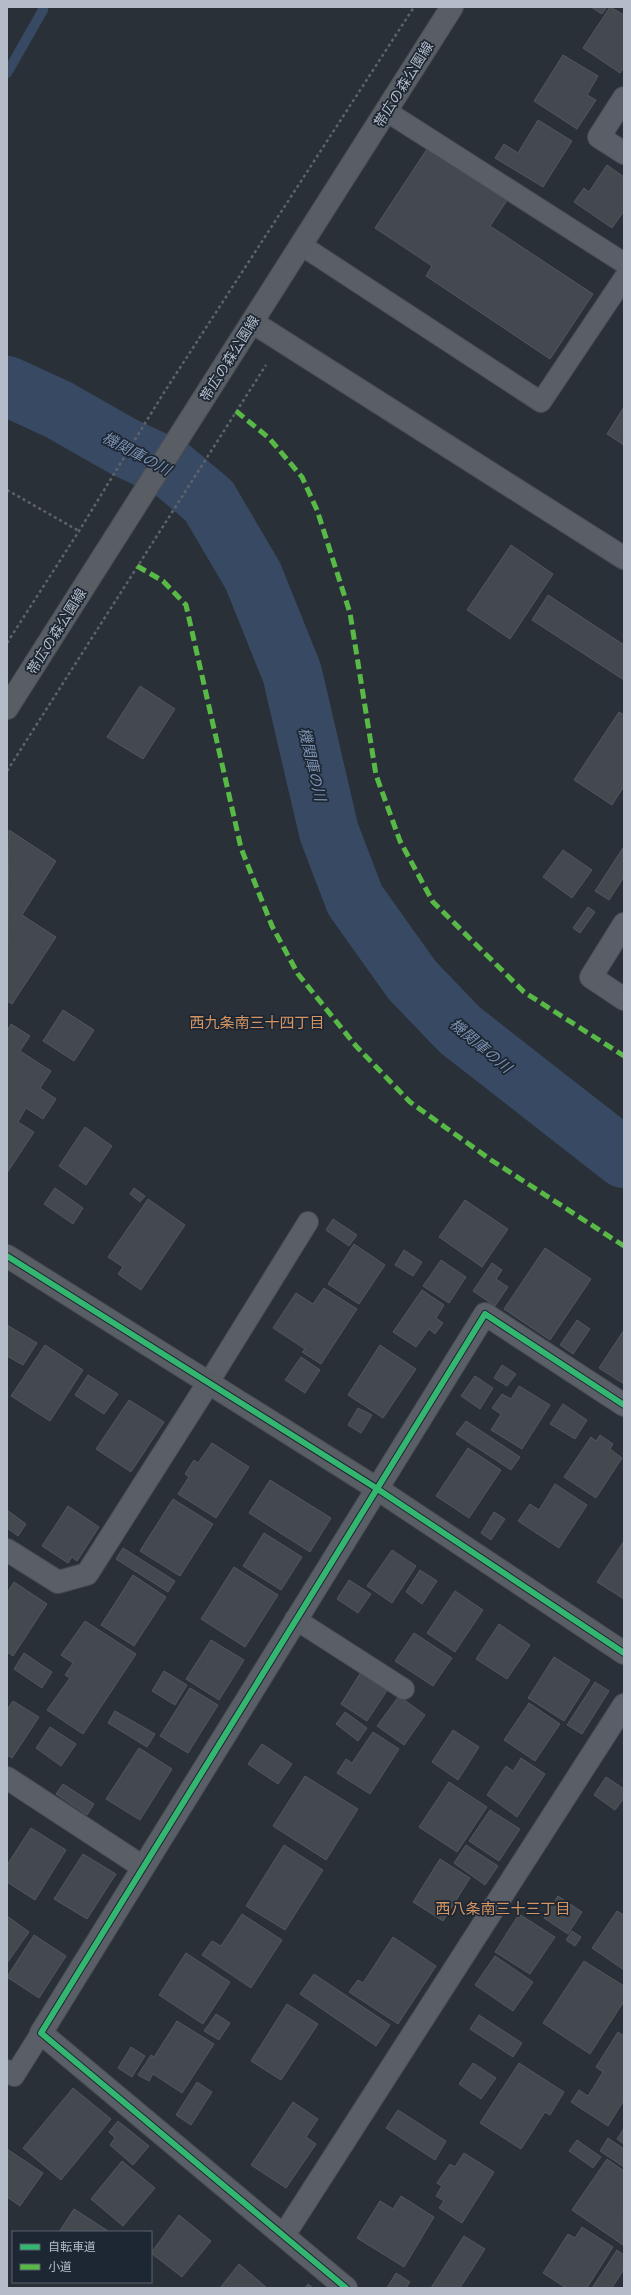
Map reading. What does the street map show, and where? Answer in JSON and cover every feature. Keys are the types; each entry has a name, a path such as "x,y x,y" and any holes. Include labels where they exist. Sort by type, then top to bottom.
{"main road":[{"name":"帯広の森公園線","path":"7,708 452,7"},
{"path":"7,1256 376,1488 624,1652"}],"street":[{"path":"624,98 599,137 624,153"},
{"path":"252,322 624,558"},
{"path":"624,924 591,977 624,999"},
{"path":"346,2288 41,2033 295,1619 485,1314 624,1405"},
{"path":"7,1550 58,1582 87,1574 209,1382"},
{"path":"284,2235 624,1705"},
{"path":"7,1778 143,1867"}],"lane":[{"path":"386,111 624,263"},
{"path":"301,244 541,402 624,278"},
{"path":"209,1382 308,1222"},
{"path":"295,1619 404,1689"},
{"path":"7,2070 14,2076 41,2033"}],"path":[{"path":"7,643 164,394 414,7"},
{"path":"7,771 281,340"},
{"path":"7,490 79,531"}],"building":[{"path":"591,7 607,7 602,14"},
{"path":"610,7 624,15 624,67 620,73 583,48"},
{"path":"563,55 598,76 587,95 596,100 577,129 534,101"},
{"path":"538,120 572,141 543,187 495,158 504,144 518,153"},
{"path":"429,146 508,199 490,226 593,294 550,359 426,276 432,266 375,228"},
{"path":"607,165 624,177 624,211 612,228 574,202 584,188 589,192"},
{"path":"624,407 624,445 607,434"},
{"path":"511,545 553,574 510,639 467,610"},
{"path":"548,595 624,645 624,680 532,620"},
{"path":"140,686 175,709 143,759 107,737"},
{"path":"619,712 624,715 624,786 612,805 574,780"},
{"path":"9,830 56,861 22,915 56,937 12,1004 7,1001"},
{"path":"623,848 624,877 609,900 595,891"},
{"path":"563,850 592,870 572,898 543,877"},
{"path":"588,907 595,912 580,933 573,928"},
{"path":"63,1010 94,1030 74,1061 43,1041"},
{"path":"11,1024 30,1036 20,1051 51,1071 40,1088 56,1099 43,1119 26,1108 18,1122 34,1132 7,1173 7,1031"},
{"path":"85,1127 112,1146 86,1185 59,1166"},
{"path":"55,1188 83,1208 73,1224 44,1204"},
{"path":"134,1188 145,1196 140,1202 130,1194"},
{"path":"148,1199 185,1225 141,1290 118,1274 123,1267 108,1257"},
{"path":"465,1200 508,1229 482,1267 439,1237"},
{"path":"333,1219 357,1235 349,1246 326,1230"},
{"path":"354,1244 385,1265 359,1304 328,1284"},
{"path":"545,1248 591,1279 550,1340 504,1309"},
{"path":"404,1250 422,1262 413,1276 395,1265"},
{"path":"441,1260 466,1277 449,1303 423,1286"},
{"path":"492,1263 502,1270 496,1279 508,1287 495,1306 473,1291"},
{"path":"324,1288 357,1309 321,1364 302,1352 305,1349 273,1328 296,1293 313,1304"},
{"path":"422,1290 444,1305 436,1318 443,1323 435,1334 429,1329 416,1347 393,1332"},
{"path":"577,1320 590,1329 573,1354 560,1345"},
{"path":"7,1325 37,1343 23,1365 7,1356"},
{"path":"624,1330 624,1384 599,1368"},
{"path":"45,1345 83,1370 50,1421 11,1396"},
{"path":"380,1345 416,1369 383,1418 348,1395"},
{"path":"301,1357 320,1370 305,1393 285,1380"},
{"path":"502,1365 516,1374 507,1386 494,1378"},
{"path":"88,1375 118,1394 104,1414 75,1395"},
{"path":"475,1376 493,1388 480,1409 461,1396"},
{"path":"519,1386 550,1405 522,1449 491,1430 501,1414 492,1408 502,1394 511,1399"},
{"path":"129,1400 164,1422 131,1472 96,1449"},
{"path":"563,1404 587,1420 575,1439 550,1424"},
{"path":"358,1408 372,1415 361,1433 348,1425"},
{"path":"466,1421 520,1457 511,1470 456,1434"},
{"path":"600,1435 613,1444 610,1449 622,1458 596,1498 564,1477 591,1437 596,1441"},
{"path":"212,1443 249,1467 216,1518 178,1494 189,1477 185,1474 194,1460 198,1463"},
{"path":"468,1448 501,1470 469,1518 436,1496"},
{"path":"270,1480 331,1518 310,1552 249,1513"},
{"path":"555,1484 587,1505 559,1548 518,1521 530,1504 539,1510"},
{"path":"173,1499 213,1524 180,1576 140,1551"},
{"path":"68,1506 99,1527 77,1561 72,1557 68,1563 42,1546"},
{"path":"7,1510 26,1524 18,1536 7,1528"},
{"path":"494,1512 505,1519 491,1540 481,1533"},
{"path":"264,1533 302,1557 281,1590 243,1566"},
{"path":"624,1541 624,1599 597,1582"},
{"path":"123,1548 175,1581 168,1592 116,1559"},
{"path":"392,1550 416,1566 392,1603 367,1586"},
{"path":"234,1567 278,1595 245,1647 201,1619"},
{"path":"420,1570 437,1581 422,1604 406,1592"},
{"path":"133,1575 166,1597 134,1646 101,1625"},
{"path":"349,1580 371,1594 358,1613 337,1599"},
{"path":"14,1582 47,1604 13,1656 7,1652 7,1593"},
{"path":"455,1591 483,1610 455,1652 427,1633"},
{"path":"85,1621 136,1654 83,1734 47,1710 70,1678 65,1675 73,1663 61,1655"},
{"path":"499,1624 530,1645 507,1679 476,1659"},
{"path":"414,1633 452,1658 433,1686 395,1661"},
{"path":"211,1640 244,1660 219,1700 186,1679"},
{"path":"24,1653 52,1672 42,1688 14,1669"},
{"path":"554,1657 590,1680 564,1721 528,1698"},
{"path":"164,1671 187,1685 175,1705 152,1691"},
{"path":"361,1672 388,1689 367,1721 341,1704"},
{"path":"595,1682 609,1691 582,1734 567,1725"},
{"path":"190,1688 218,1705 188,1753 160,1736"},
{"path":"399,1696 425,1715 404,1745 377,1726"},
{"path":"13,1701 39,1717 12,1758 7,1755 7,1710"},
{"path":"529,1703 560,1724 535,1761 504,1740"},
{"path":"115,1711 155,1734 147,1747 108,1723"},
{"path":"345,1712 367,1728 358,1741 336,1724"},
{"path":"50,1727 76,1744 61,1766 36,1748"},
{"path":"453,1730 479,1747 458,1780 432,1762"},
{"path":"373,1732 399,1749 370,1794 337,1773 346,1759 352,1763"},
{"path":"262,1744 292,1764 278,1784 248,1764"},
{"path":"139,1748 172,1769 140,1820 106,1799"},
{"path":"521,1758 545,1774 517,1817 487,1795 506,1766 513,1771"},
{"path":"305,1776 358,1809 326,1860 273,1826"},
{"path":"606,1777 624,1789 624,1798 615,1810 594,1795"},
{"path":"449,1782 487,1807 457,1852 419,1827"},
{"path":"63,1784 94,1804 87,1815 56,1794"},
{"path":"490,1810 520,1829 499,1861 469,1841"},
{"path":"31,1828 66,1850 35,1900 7,1882 7,1865"},
{"path":"284,1845 323,1870 285,1930 246,1906"},
{"path":"466,1845 498,1866 485,1885 454,1863"},
{"path":"83,1854 116,1874 87,1919 54,1899"},
{"path":"440,1859 470,1878 443,1921 413,1902"},
{"path":"558,1896 582,1912 568,1934 544,1918"},
{"path":"617,1911 624,1915 624,1970 592,1948"},
{"path":"242,1914 282,1940 251,1988 202,1955 212,1941 221,1946"},
{"path":"519,1914 555,1937 530,1974 495,1952"},
{"path":"7,1916 29,1932 7,1963"},
{"path":"572,1931 581,1937 575,1946 566,1940"},
{"path":"34,1935 66,1956 39,1998 7,1977"},
{"path":"393,1937 436,1966 398,2024 349,1992 358,1980 363,1983"},
{"path":"186,1953 230,1982 203,2024 159,1995"},
{"path":"495,1956 533,1982 513,2011 475,1985"},
{"path":"584,1961 624,1986 624,2001 590,2054 543,2023"},
{"path":"314,1974 390,2025 376,2046 300,1994"},
{"path":"287,2004 318,2024 281,2080 251,2061"},
{"path":"216,2014 230,2023 219,2040 204,2031"},
{"path":"479,2015 522,2043 513,2057 470,2029"},
{"path":"177,2021 214,2044 182,2093 153,2074 149,2081 138,2075 151,2055 154,2057"},
{"path":"618,2032 624,2036 624,2100 608,2126 571,2102 579,2090 588,2096 603,2072 596,2067"},
{"path":"131,2047 145,2056 132,2077 118,2068"},
{"path":"473,2063 496,2078 481,2099 459,2084"},
{"path":"519,2063 564,2092 550,2115 545,2112 521,2149 480,2123"},
{"path":"197,2082 212,2092 191,2125 176,2115"},
{"path":"73,2088 111,2119 61,2180 23,2148"},
{"path":"293,2102 318,2119 306,2137 316,2144 286,2188 251,2165"},
{"path":"398,2110 446,2141 435,2160 386,2128"},
{"path":"118,2121 149,2146 133,2165 110,2145 115,2138 109,2132"},
{"path":"624,2128 624,2144 617,2139"},
{"path":"608,2138 624,2149 624,2167 600,2151"},
{"path":"577,2140 601,2157 593,2168 569,2151"},
{"path":"7,2149 43,2173 20,2206 7,2197"},
{"path":"464,2153 494,2172 462,2223 439,2208 444,2201 436,2196 442,2186 437,2183 450,2164 455,2167"},
{"path":"607,2159 624,2171 623,2245 572,2210"},
{"path":"122,2161 155,2188 123,2226 91,2199"},
{"path":"401,2196 434,2217 404,2267 357,2238 380,2201 393,2209"},
{"path":"74,2209 108,2231 60,2231"},
{"path":"179,2215 211,2241 182,2277 152,2254 152,2252"},
{"path":"582,2227 613,2247 587,2288 566,2288 543,2273 568,2234 575,2238"},
{"path":"464,2236 485,2249 460,2288 431,2288"},
{"path":"617,2250 624,2255 624,2269 612,2288 592,2288"},
{"path":"239,2264 267,2288 220,2288"},
{"path":"396,2273 410,2282 406,2288 387,2288"},
{"path":"308,2284 313,2288 305,2288"}],"waterway":[{"path":"7,73 43,10 43,7"},
{"name":"機関庫の川","path":"7,386 59,410 124,447 171,469 209,501 253,576 292,673 329,832 355,900 412,980 460,1030 624,1158"}],"marked path":[{"path":"236,411 269,438 302,477 317,510 350,613 376,775 400,841 433,902 524,992 624,1056"},
{"path":"137,566 163,581 186,605 241,848 272,926 298,974 356,1046 410,1102 491,1160 624,1246"}],"cycle path":[{"path":"7,1256 376,1488 624,1653"},
{"path":"346,2288 41,2033 485,1314 624,1405"}],"district":[{"name":"西九条南三十四丁目","path":"257,1022"},
{"name":"西八条南三十三丁目","path":"503,1908"}]}
